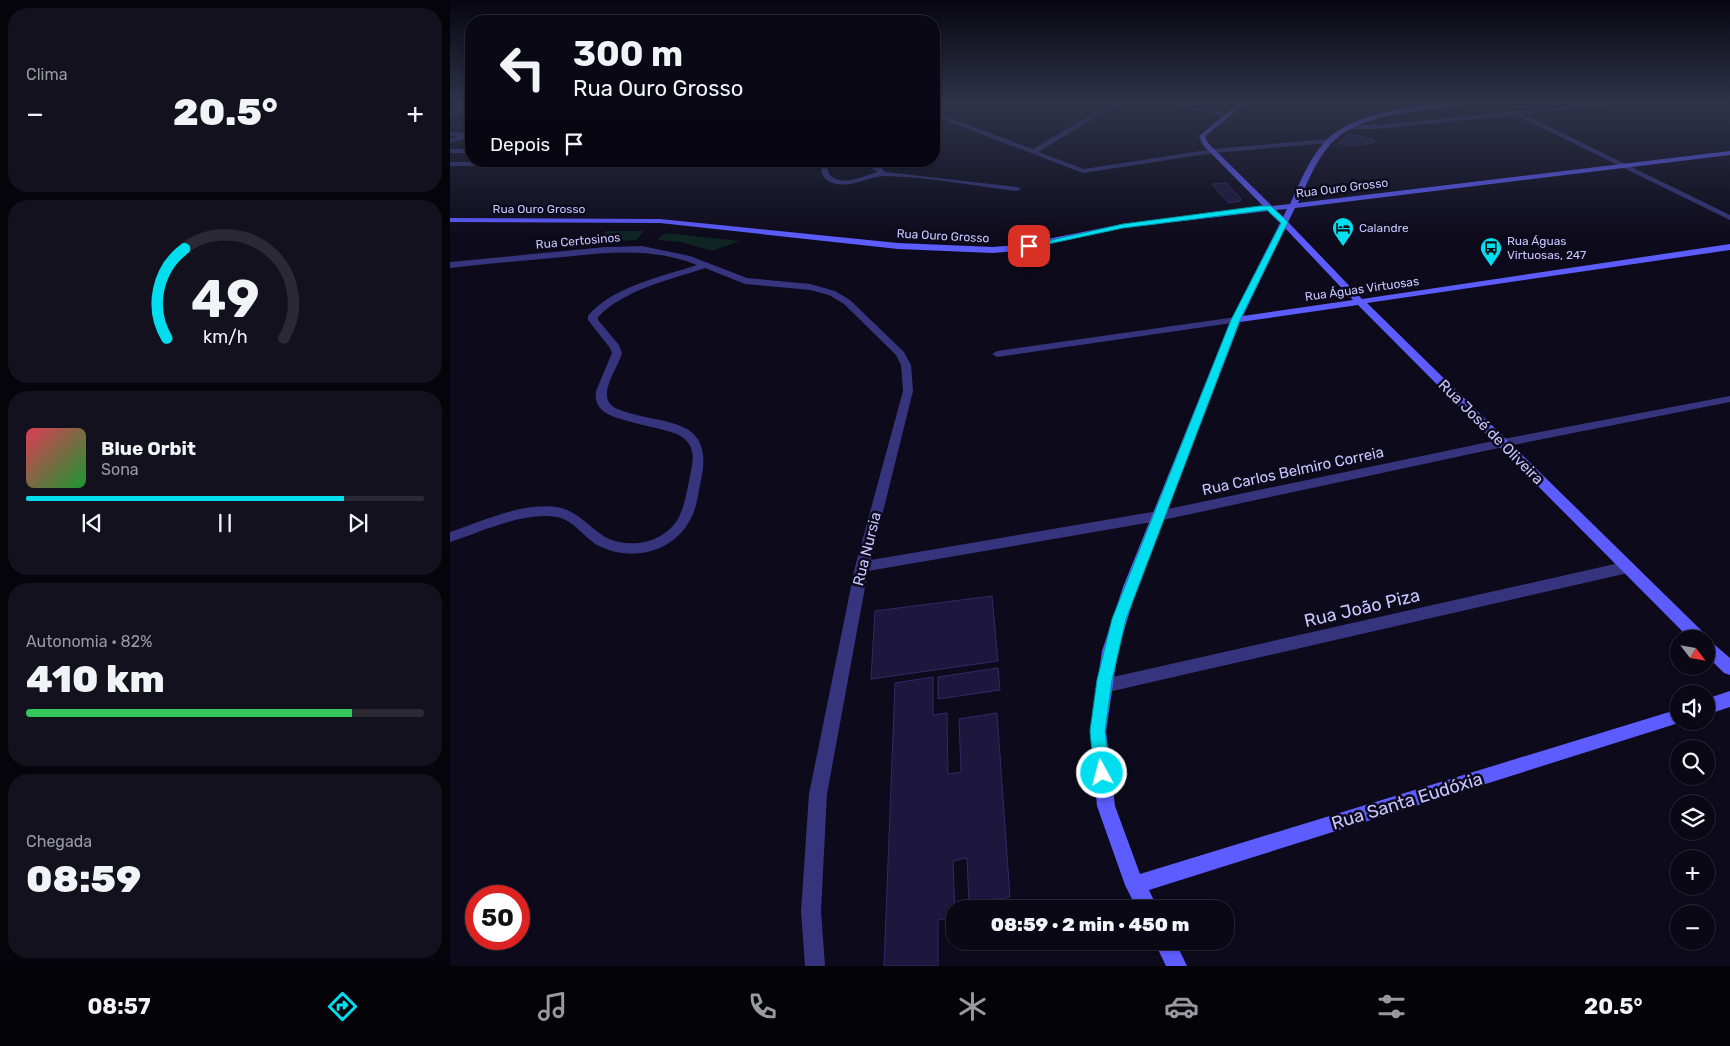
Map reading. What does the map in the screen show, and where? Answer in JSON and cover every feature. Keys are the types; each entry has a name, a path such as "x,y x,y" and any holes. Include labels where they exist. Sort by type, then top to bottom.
{"street":[{"path":"1023,148 1075,169 1097,170 1213,151 1247,148"},
{"path":"1033,152 1040,148"},
{"path":"1210,148 1213,151"},
{"path":"1143,900 1135,885 1106,806 1098,731 1104,686 1119,619 1236,320 1292,205 1316,158 1324,148"},
{"path":"1589,148 1730,218"},
{"path":"450,151 465,151"},
{"name":"Rua José de Oliveira","path":"1213,151 1360,302 1691,630"},
{"name":"Rua Ouro Grosso","path":"450,220 660,221 898,246 993,250 1017,248 1123,226 1730,153"},
{"path":"450,164 465,164"},
{"path":"824,167 825,175 828,179 836,182 857,182 883,174 1017,189"},
{"path":"877,167 883,174"},
{"name":"Rua Águas Virtuosas","path":"996,354 1730,247"},
{"name":"Rua Certosinos","path":"450,265 605,250 642,250 664,252 707,265"},
{"path":"450,537 545,511 558,512 570,517 600,541 618,549 628,550 656,544 669,536 681,524 687,512 698,468 698,452 694,440 681,431 616,413 605,408 601,402 601,393 618,353 607,335 596,325 593,316 604,305 618,298 677,274 707,265"},
{"name":"Rua Nursia","path":"707,265 745,281 810,287 832,293 847,302 900,354 908,377 908,391 862,567 818,794 810,911 815,966"},
{"name":"Rua Carlos Belmiro Correia","path":"862,567 1158,516 1503,443 1730,399"},
{"name":"Rua João Piza","path":"1104,686 1628,567"},
{"path":"1715,654 1730,668"},
{"path":"1715,704 1730,699"},
{"name":"Rua Santa Eudóxia","path":"1135,885 1670,720"},
{"path":"1169,950 1177,966"}],"green space":[{"path":"606,231 644,231 636,240 598,242"},
{"path":"665,233 740,241 712,251 681,242 657,240"}],"building":[{"path":"1226,183 1241,199 1240,201 1229,203 1212,184"},
{"path":"992,596 998,661 871,679 875,611"},
{"path":"998,668 1000,690 938,699 938,677"},
{"path":"933,677 933,715 947,713 948,774 961,772 959,719 997,713 1010,897 992,900 969,900 967,858 953,861 954,900 946,900 946,919 938,920 938,966 884,966 895,683"}],"place":[{"name":"Calandre","path":"1343,247"},
{"name":"Rua Águas Virtuosas, 247","path":"1491,267"}],"route":[{"path":"1029,246 1123,226 1260,208 1269,208 1284,222 1236,320 1119,619 1110,651 1098,731 1102,773"}]}
